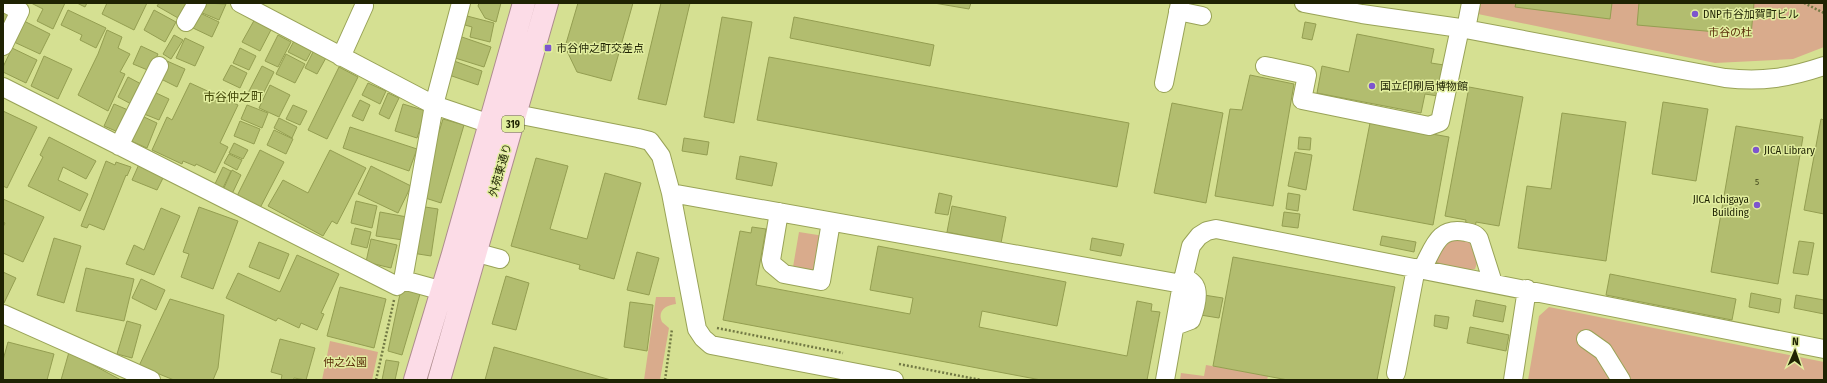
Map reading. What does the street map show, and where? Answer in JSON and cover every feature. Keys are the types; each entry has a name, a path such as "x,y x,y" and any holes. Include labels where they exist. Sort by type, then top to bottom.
{"main road":[{"name":"外苑東通り","path":"415,380 455,247 524,3"},
{"name":"外苑東通り","path":"439,380 547,3"}],"street":[{"path":"3,46 20,11 5,3"},
{"path":"186,22 197,3"},
{"path":"400,283 434,104 461,3"},
{"path":"1304,3 1362,14 1463,29 1705,75 1745,80 1766,80 1824,66"},
{"path":"1265,66 1308,75 1302,100 1429,126 1440,122 1463,29 1469,19 1471,3"},
{"path":"251,6 341,57 434,104 489,124 514,122 638,138 650,141 661,156 671,193 697,329 703,338 711,345 838,375 894,380"},
{"path":"341,57 364,6"},
{"path":"1164,83 1179,7 1202,16"},
{"path":"119,146 159,66"},
{"path":"3,87 119,146 400,283 463,296"},
{"path":"671,193 831,222 1183,280 1196,287 1197,292 1191,320 1175,326 1165,380"},
{"path":"779,212 771,260 775,268 784,274 821,281 831,222"},
{"path":"1183,280 1191,246 1199,236 1207,231 1216,229 1527,289 1824,349"},
{"path":"1396,373 1419,268 1438,239 1446,232 1452,230 1474,234 1480,239 1493,283"},
{"path":"455,247 500,259"},
{"path":"1513,380 1527,289"},
{"path":"3,314 151,380"},
{"path":"1586,339 1604,351 1621,380"}],"path":[{"path":"1804,3 1824,13"},
{"path":"376,380 400,283"},
{"path":"664,380 672,329"}],"green space":[{"name":"市谷の杜","path":"1479,3 1824,3 1824,47 1793,59 1715,63 1478,14"},
{"path":"799,232 824,236 818,271 793,267"},
{"path":"1447,236 1469,240 1477,263 1475,269 1469,270 1435,263"},
{"path":"656,297 675,297 676,304 663,309 661,315 662,322 669,328 660,380 644,380"},
{"path":"1549,307 1824,362 1824,380 1528,380 1539,316"},
{"name":"仲之公園","path":"330,341 378,352 372,380 322,380"},
{"path":"1206,365 1268,376 1267,380 1180,380 1181,373 1204,376"}],"building":[{"path":"31,3 65,3 53,29 37,21 43,9"},
{"path":"77,3 87,3 85,7"},
{"path":"107,3 147,3 134,30 102,14"},
{"path":"159,3 187,3 178,18 157,6"},
{"path":"204,3 226,4 219,20 200,12"},
{"path":"479,3 501,3 496,22 485,18 478,6"},
{"path":"578,3 633,3 611,81 577,72 565,47"},
{"path":"661,3 690,3 666,105 638,99"},
{"path":"934,3 971,3 969,9"},
{"path":"1516,3 1612,3 1610,19 1515,7"},
{"name":"DNP市谷加賀町ビル","path":"1639,3 1754,3 1751,35 1637,25"},
{"path":"3,8 11,11 3,27"},
{"path":"68,10 106,28 96,48 80,40 82,35 61,25"},
{"path":"154,10 176,22 165,42 144,30"},
{"path":"200,13 219,22 212,37 193,28"},
{"path":"467,16 494,23 490,42 470,37 472,27 465,25"},
{"path":"256,17 273,26 260,51 242,42"},
{"path":"722,17 752,22 734,123 704,117"},
{"path":"794,17 934,45 930,66 790,38"},
{"path":"24,21 50,34 40,54 14,42"},
{"path":"1305,22 1316,24 1312,40 1302,38"},
{"path":"107,30 122,37 118,48 130,54 120,72 125,74 108,111 78,95 98,54"},
{"path":"1357,34 1434,49 1431,63 1444,65 1438,96 1425,94 1421,113 1317,93 1322,66 1349,72"},
{"path":"174,35 183,40 171,59 163,54"},
{"path":"278,35 291,42 278,67 265,61"},
{"path":"459,36 491,47 484,67 452,57"},
{"path":"185,38 204,47 195,66 176,58"},
{"path":"294,41 312,50 306,61 288,52"},
{"path":"141,46 158,54 150,71 133,64"},
{"path":"12,48 37,60 26,83 3,72 3,67"},
{"path":"240,48 256,56 249,70 233,63"},
{"path":"314,50 327,56 317,74 305,68"},
{"path":"286,54 305,64 295,83 276,74"},
{"path":"44,56 72,69 58,99 31,86"},
{"path":"769,57 1129,123 1117,187 757,120"},
{"path":"167,61 185,69 177,87 159,78"},
{"path":"454,61 482,71 478,85 449,75"},
{"path":"231,65 247,73 240,88 223,80"},
{"path":"262,66 274,72 260,100 248,93"},
{"path":"339,67 358,77 327,139 308,130"},
{"path":"1250,75 1294,84 1273,206 1215,196 1230,109 1242,110"},
{"path":"128,77 143,85 133,105 118,97"},
{"path":"190,83 238,105 220,143 228,147 215,173 196,164 195,166 183,161 182,164 152,150 167,117 172,120"},
{"path":"368,83 386,91 380,104 362,95"},
{"path":"270,85 290,95 279,117 259,108"},
{"path":"1469,87 1523,97 1499,226 1476,222 1474,234 1464,231 1466,220 1445,216"},
{"path":"154,92 169,99 159,120 144,114"},
{"path":"388,93 399,98 389,119 379,114"},
{"path":"360,100 370,105 363,121 352,116"},
{"path":"1663,102 1708,109 1696,181 1652,174"},
{"path":"1172,103 1223,113 1206,203 1154,193"},
{"path":"114,104 128,110 118,132 104,126"},
{"path":"403,104 426,111 417,138 395,131"},
{"path":"247,105 268,113 262,128 241,119"},
{"path":"293,105 307,111 300,125 286,119"},
{"path":"3,111 37,127 7,188 3,186"},
{"path":"1562,113 1626,122 1606,261 1518,248 1527,186 1551,189"},
{"path":"142,116 157,123 147,148 131,141"},
{"path":"279,118 297,127 292,138 274,128"},
{"path":"443,119 464,125 441,203 419,196"},
{"path":"1821,119 1824,120 1824,214 1804,210"},
{"path":"240,121 260,129 254,144 234,136"},
{"path":"1370,123 1449,137 1433,225 1353,210"},
{"name":"JICA Ichigaya Building","path":"1736,126 1803,137 1778,284 1711,272"},
{"path":"350,127 417,149 409,171 343,148"},
{"path":"274,130 293,139 286,154 267,145"},
{"path":"49,137 96,161 86,179 63,167 58,180 88,194 80,211 28,186 43,157 40,155"},
{"path":"1299,137 1311,138 1310,150 1298,149"},
{"path":"684,138 709,142 707,155 682,151"},
{"path":"234,143 248,150 243,159 229,153"},
{"path":"260,150 284,162 260,208 237,196"},
{"path":"330,150 366,168 337,224 332,221 323,236 268,206 283,180 308,193"},
{"path":"1295,152 1312,155 1306,190 1288,186"},
{"path":"229,154 242,160 237,170 224,163"},
{"path":"740,156 777,163 772,186 736,179"},
{"path":"536,158 568,166 550,229 587,239 605,173 641,183 614,279 579,269 580,265 511,246"},
{"path":"106,161 115,165 116,162 131,167 127,176 126,175 104,230 89,224 87,228 81,226"},
{"path":"140,162 165,174 157,190 132,180"},
{"path":"371,166 411,186 398,213 358,194"},
{"path":"223,167 231,171 222,190 214,186"},
{"path":"232,170 241,175 232,194 223,190"},
{"path":"939,193 952,196 948,215 935,213"},
{"path":"1288,193 1300,195 1298,211 1286,209"},
{"path":"3,199 44,217 23,262 3,253 3,227 5,223 3,222"},
{"path":"356,201 377,206 372,228 351,223"},
{"path":"419,206 438,209 431,256 412,253"},
{"path":"952,206 1006,217 1001,243 947,232"},
{"path":"199,207 238,221 213,289 181,277 189,254 183,252"},
{"path":"161,208 180,216 154,275 126,264 134,245 144,250"},
{"path":"380,212 407,217 403,240 376,236"},
{"path":"1284,212 1300,214 1298,228 1282,226"},
{"path":"752,227 766,229 756,285 910,314 913,298 870,290 878,246 1066,282 1057,326 982,311 979,327 1127,356 1137,301 1152,304 1151,311 1160,312 1147,380 1041,380 723,320 740,231 751,233"},
{"path":"355,228 371,232 367,248 351,244"},
{"path":"1382,236 1416,242 1414,252 1380,245"},
{"path":"54,238 81,246 64,303 37,295"},
{"path":"1092,238 1124,244 1121,256 1090,250"},
{"path":"371,239 397,245 391,268 366,262"},
{"path":"1799,241 1814,243 1808,275 1793,273"},
{"path":"259,242 289,254 279,279 249,267"},
{"path":"637,252 659,258 649,295 627,290"},
{"path":"297,255 339,274 321,313 324,314 317,330 301,323 299,328 278,318 276,321 226,298 238,273 280,292"},
{"path":"1233,257 1395,287 1377,380 1288,380 1213,366"},
{"path":"86,268 134,279 124,321 76,311"},
{"path":"3,272 16,278 4,303 3,302"},
{"path":"1610,274 1736,299 1732,320 1606,295"},
{"path":"506,276 529,283 516,330 492,324"},
{"path":"141,279 165,290 156,310 132,298"},
{"path":"340,287 386,299 374,348 327,336"},
{"path":"401,289 420,294 402,355 388,351"},
{"path":"1191,293 1223,298 1219,318 1188,313"},
{"path":"1751,293 1781,299 1779,313 1749,307"},
{"path":"1796,295 1824,300 1824,314 1794,308"},
{"path":"170,299 224,315 218,368 213,380 174,380 139,366"},
{"path":"1476,300 1506,306 1503,322 1473,316"},
{"path":"630,302 653,305 647,351 624,347"},
{"path":"1435,315 1449,317 1447,329 1434,326"},
{"path":"127,321 141,325 132,358 117,354"},
{"path":"1470,327 1509,335 1506,351 1467,343"},
{"path":"280,339 315,348 306,380 294,378 293,380 281,380 282,375 271,372"},
{"path":"8,342 54,354 47,380 3,380 3,360"},
{"path":"494,347 611,380 485,380"},
{"path":"69,352 121,380 61,380"},
{"path":"386,360 399,362 395,380 382,380"}],"place":[{"name":"DNP市谷加賀町ビル","path":"1695,14"},
{"name":"市谷仲之町交差点","path":"548,48"},
{"name":"国立印刷局博物館","path":"1372,86"},
{"name":"JICA Library","path":"1756,150"},
{"name":"JICA Ichigaya Building","path":"1757,205"}],"district":[{"name":"市谷仲之町","path":"233,97"}]}
